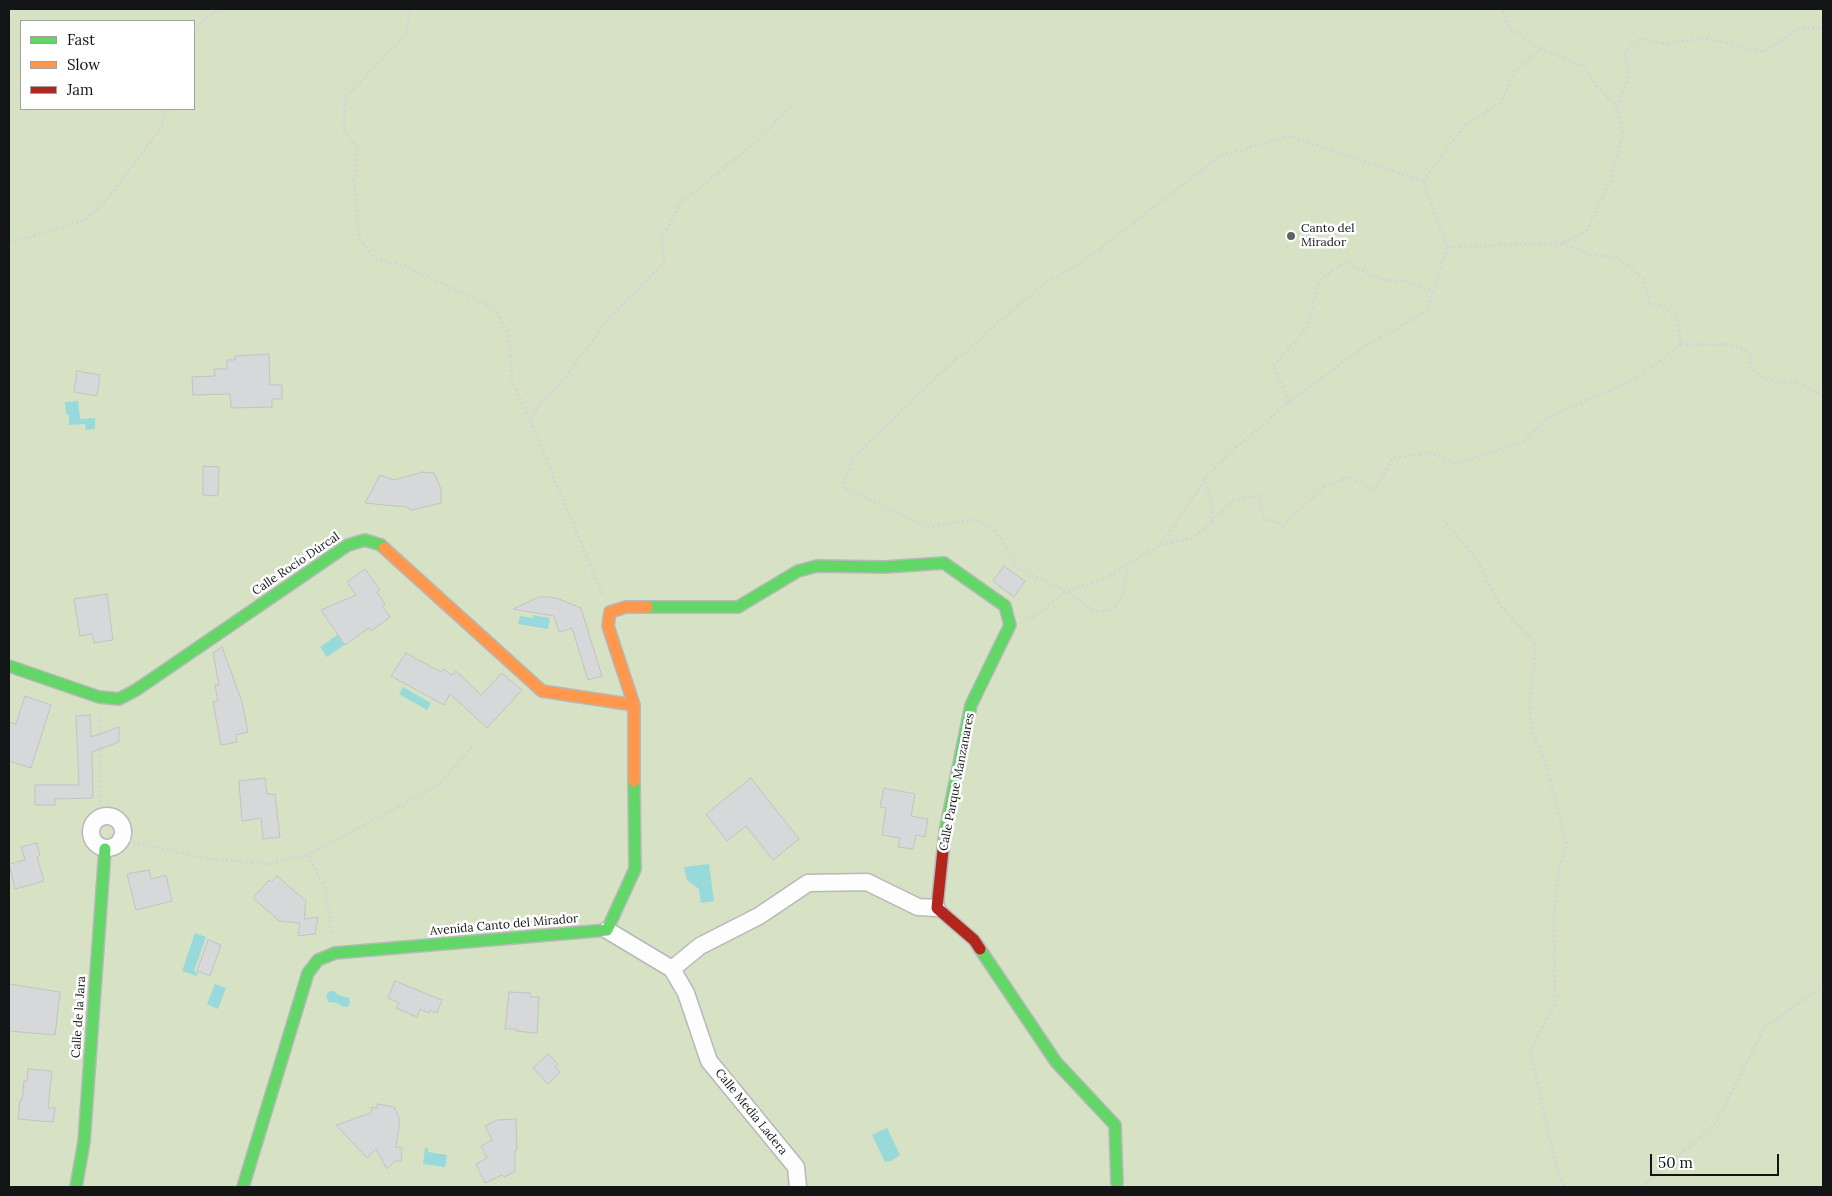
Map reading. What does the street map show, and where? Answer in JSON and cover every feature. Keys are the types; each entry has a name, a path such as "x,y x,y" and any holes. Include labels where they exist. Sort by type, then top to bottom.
{"street":[{"name":"Calle Rocío Dúrcal","path":"9,666 98,697 119,699 136,690 348,545 365,540 381,545 542,691 634,705"},
{"path":"608,930 635,869 634,705 608,626 610,612 626,606 738,607 798,571 817,566 885,567 944,563 1005,606"},
{"name":"Calle Parque Manzanares","path":"937,908 945,832 972,705 1010,625 1005,606"},
{"path":"107,816 119,820 123,826 123,839 118,845 105,849 94,843 91,838 92,826 101,817 107,816"},
{"name":"Calle de la Jara","path":"76,1187 84,1142 105,849"},
{"path":"672,969 700,946 759,916 808,883 867,882 918,907 937,908 974,940 1056,1062 1115,1125 1117,1183"},
{"name":"Avenida Canto del Mirador","path":"243,1187 308,973 318,960 335,953 608,930"},
{"name":"Calle Media Ladera","path":"608,930 672,969 686,993 709,1061 796,1168 798,1187"}],"path":[{"path":"195,32 206,16 223,9"},
{"path":"410,9 406,34 345,98 344,130 358,148 354,183 359,238 375,258 405,266 496,308 509,337 512,381 610,612"},
{"path":"1447,247 1560,243 1585,233 1610,182 1623,133 1617,107 1596,85 1583,66 1540,49 1509,27 1502,9"},
{"path":"1617,107 1628,78 1624,51 1641,38 1666,44 1704,38 1762,52 1803,27 1823,29"},
{"path":"1423,181 1464,126 1501,102 1515,71 1540,49"},
{"path":"530,420 543,400 558,387 610,317 664,263 662,238 681,202 754,144 796,100"},
{"path":"9,243 85,220 105,202 161,128 166,110"},
{"path":"1128,563 1123,595 1114,610 1094,612 1066,591 1019,569 994,529 974,520 928,527 842,487 854,457 942,372 1043,284 1079,265 1220,156 1290,136 1423,181"},
{"path":"1160,545 1178,521 1205,478 1234,448 1289,402 1367,345 1427,311 1447,247 1423,181"},
{"path":"1560,243 1589,254 1614,257 1630,267 1644,280 1650,303 1664,307 1677,318 1682,344"},
{"path":"1289,402 1273,366 1308,327 1319,281 1345,262 1382,280 1406,281 1433,291"},
{"path":"1005,606 1031,619 1066,591 1102,580 1160,545 1193,538 1232,501 1258,495 1264,518 1282,525 1324,487 1349,477 1375,490 1393,458 1432,452 1456,464 1524,441 1546,418 1641,376 1682,344 1716,346 1730,344 1743,349 1752,357 1749,366 1766,379 1784,384 1798,382 1823,396"},
{"path":"1205,478 1213,507 1210,522"},
{"path":"1443,519 1477,560 1500,605 1536,645 1530,699 1531,729 1547,767 1567,845 1558,871 1554,920 1555,1005 1530,1050 1559,1178 1567,1187"},
{"path":"98,697 101,817"},
{"path":"123,839 202,858 268,864 308,855 437,786 476,742"},
{"path":"308,855 325,888 335,953"},
{"path":"1642,1187 1715,1124 1765,1027 1823,986"}],"green space":[{"path":"9,9 1823,9 1823,1187 9,1187"}],"water":[{"path":"78,401 80,419 95,418 95,429 86,430 85,424 69,425 69,415 66,414 65,402"},
{"path":"533,615 550,618 548,629 518,624 520,616 533,618"},
{"path":"343,631 350,641 327,657 320,647"},
{"path":"403,687 431,703 427,710 399,694"},
{"path":"709,864 714,901 701,903 699,889 687,880 684,867"},
{"path":"195,933 206,937 194,971 198,973 197,976 182,971"},
{"path":"215,984 226,988 218,1009 207,1004"},
{"path":"330,991 334,991 338,995 349,998 349,1006 344,1007 337,1003 328,1002 326,995"},
{"path":"887,1128 900,1155 891,1161 885,1162 872,1135"},
{"path":"425,1148 428,1148 428,1152 447,1155 445,1167 423,1164"}],"building":[{"path":"269,354 270,385 282,385 282,399 272,399 272,407 231,408 230,394 193,395 192,377 215,376 214,369 227,369 227,360 235,360 235,356"},
{"path":"77,371 100,375 97,396 74,392"},
{"path":"203,466 219,467 218,496 203,495"},
{"path":"423,472 434,473 441,489 441,503 412,510 406,507 365,503 380,475 394,480"},
{"path":"1004,566 1025,581 1014,597 993,581"},
{"path":"365,569 380,590 377,592 385,604 382,606 390,617 371,631 369,628 345,645 321,610 356,595 347,582"},
{"path":"107,594 113,640 94,643 92,634 80,636 74,599"},
{"path":"539,597 559,599 581,608 602,676 588,680 572,628 559,632 554,616 513,609"},
{"path":"222,647 242,702 248,732 236,735 237,742 221,745 213,702 218,701 215,685 219,685 213,653"},
{"path":"406,653 441,672 444,669 451,675 456,671 481,695 502,673 522,690 487,728 450,694 444,705 391,676"},
{"path":"25,696 51,705 31,768 9,761 9,722 16,724"},
{"path":"90,715 91,737 119,727 119,742 92,752 93,798 55,799 55,805 35,805 35,785 79,785 76,716"},
{"path":"265,778 267,794 275,794 280,837 263,839 261,818 242,821 239,781"},
{"path":"751,778 799,839 773,860 746,826 727,841 706,814"},
{"path":"884,788 915,794 911,816 928,819 925,837 916,835 913,849 898,847 900,838 882,835 886,808 880,807"},
{"path":"37,843 40,855 37,857 44,881 15,889 9,864 25,860 21,847"},
{"path":"149,870 151,879 166,875 172,901 136,910 127,874"},
{"path":"277,876 306,901 304,919 318,917 315,934 298,936 300,923 279,921 253,898 269,880 271,882"},
{"path":"208,940 221,945 210,976 197,971"},
{"path":"395,981 442,1000 437,1013 430,1010 429,1013 420,1009 417,1017 396,1008 399,1003 388,998"},
{"path":"9,984 60,992 55,1035 9,1031"},
{"path":"509,992 530,993 530,997 539,997 537,1033 505,1029"},
{"path":"548,1054 558,1064 555,1067 560,1072 548,1084 533,1068"},
{"path":"28,1069 52,1071 48,1108 55,1108 53,1122 18,1119 20,1100 22,1100 24,1081 27,1081"},
{"path":"377,1104 394,1107 400,1120 396,1147 402,1148 401,1161 395,1161 387,1169 376,1149 367,1158 336,1125 371,1113 372,1107 377,1108"},
{"path":"516,1119 517,1150 515,1150 515,1172 504,1177 502,1175 485,1183 476,1164 487,1158 481,1146 492,1140 485,1126 497,1120"}],"traffic: fast":[{"path":"9,666 99,697 119,699 136,690 348,545 365,540 381,545 384,548"},
{"path":"647,607 738,607 798,571 817,566 885,567 944,563 1005,606 1010,625 971,705 943,850"},
{"path":"243,1187 308,973 318,960 335,953 607,930 635,869 634,781"},
{"path":"76,1187 84,1142 105,849"},
{"path":"980,949 1056,1062 1115,1125 1117,1183"}],"traffic: slow":[{"path":"384,548 542,691 634,705"},
{"path":"634,781 634,705 608,626 610,612 626,607 647,607"}],"traffic: jam":[{"path":"943,850 937,908 974,940 980,949"}],"place":[{"name":"Canto del Mirador","path":"1291,236"}]}
